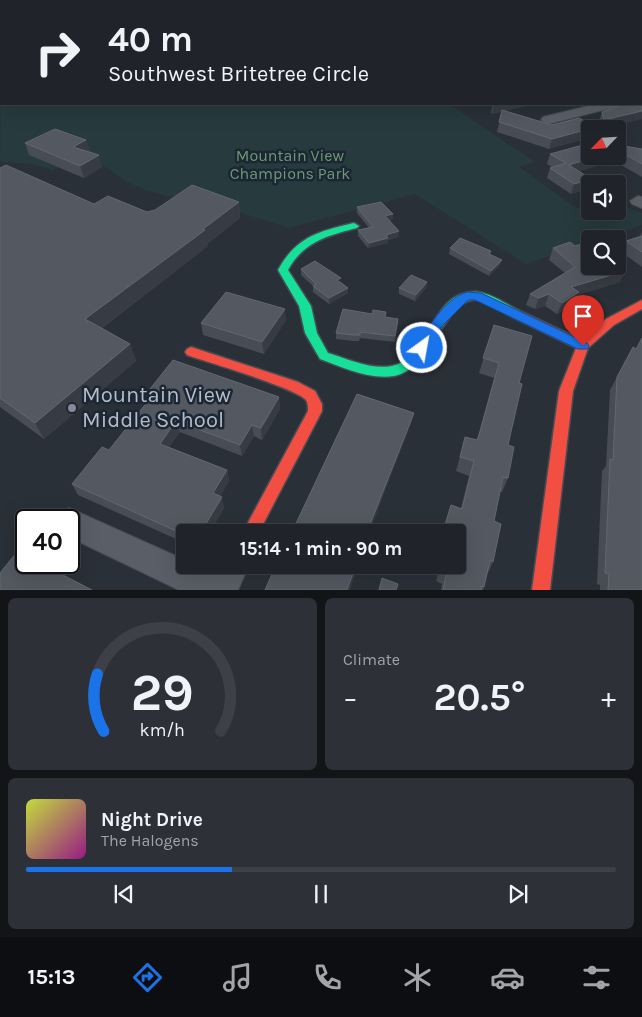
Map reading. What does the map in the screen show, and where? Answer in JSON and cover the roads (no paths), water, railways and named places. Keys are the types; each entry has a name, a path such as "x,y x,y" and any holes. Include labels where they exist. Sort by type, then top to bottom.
{"street":[{"path":"548,120 607,105"},
{"path":"354,226 321,234 305,241 292,252 284,270 305,306 311,334 324,356 388,371 407,368 414,362 439,322 461,299 467,296 477,296 583,346"},
{"path":"542,590 566,391 583,346 610,322 642,304"},
{"path":"191,352 293,386 310,395 315,404 315,411 255,524"},
{"path":"80,527 214,590"},
{"path":"221,590 229,574"}],"place":[{"name":"Mountain View Middle School","path":"72,408"}],"park label":[{"name":"Mountain View Champions Park","path":"290,164"}]}
